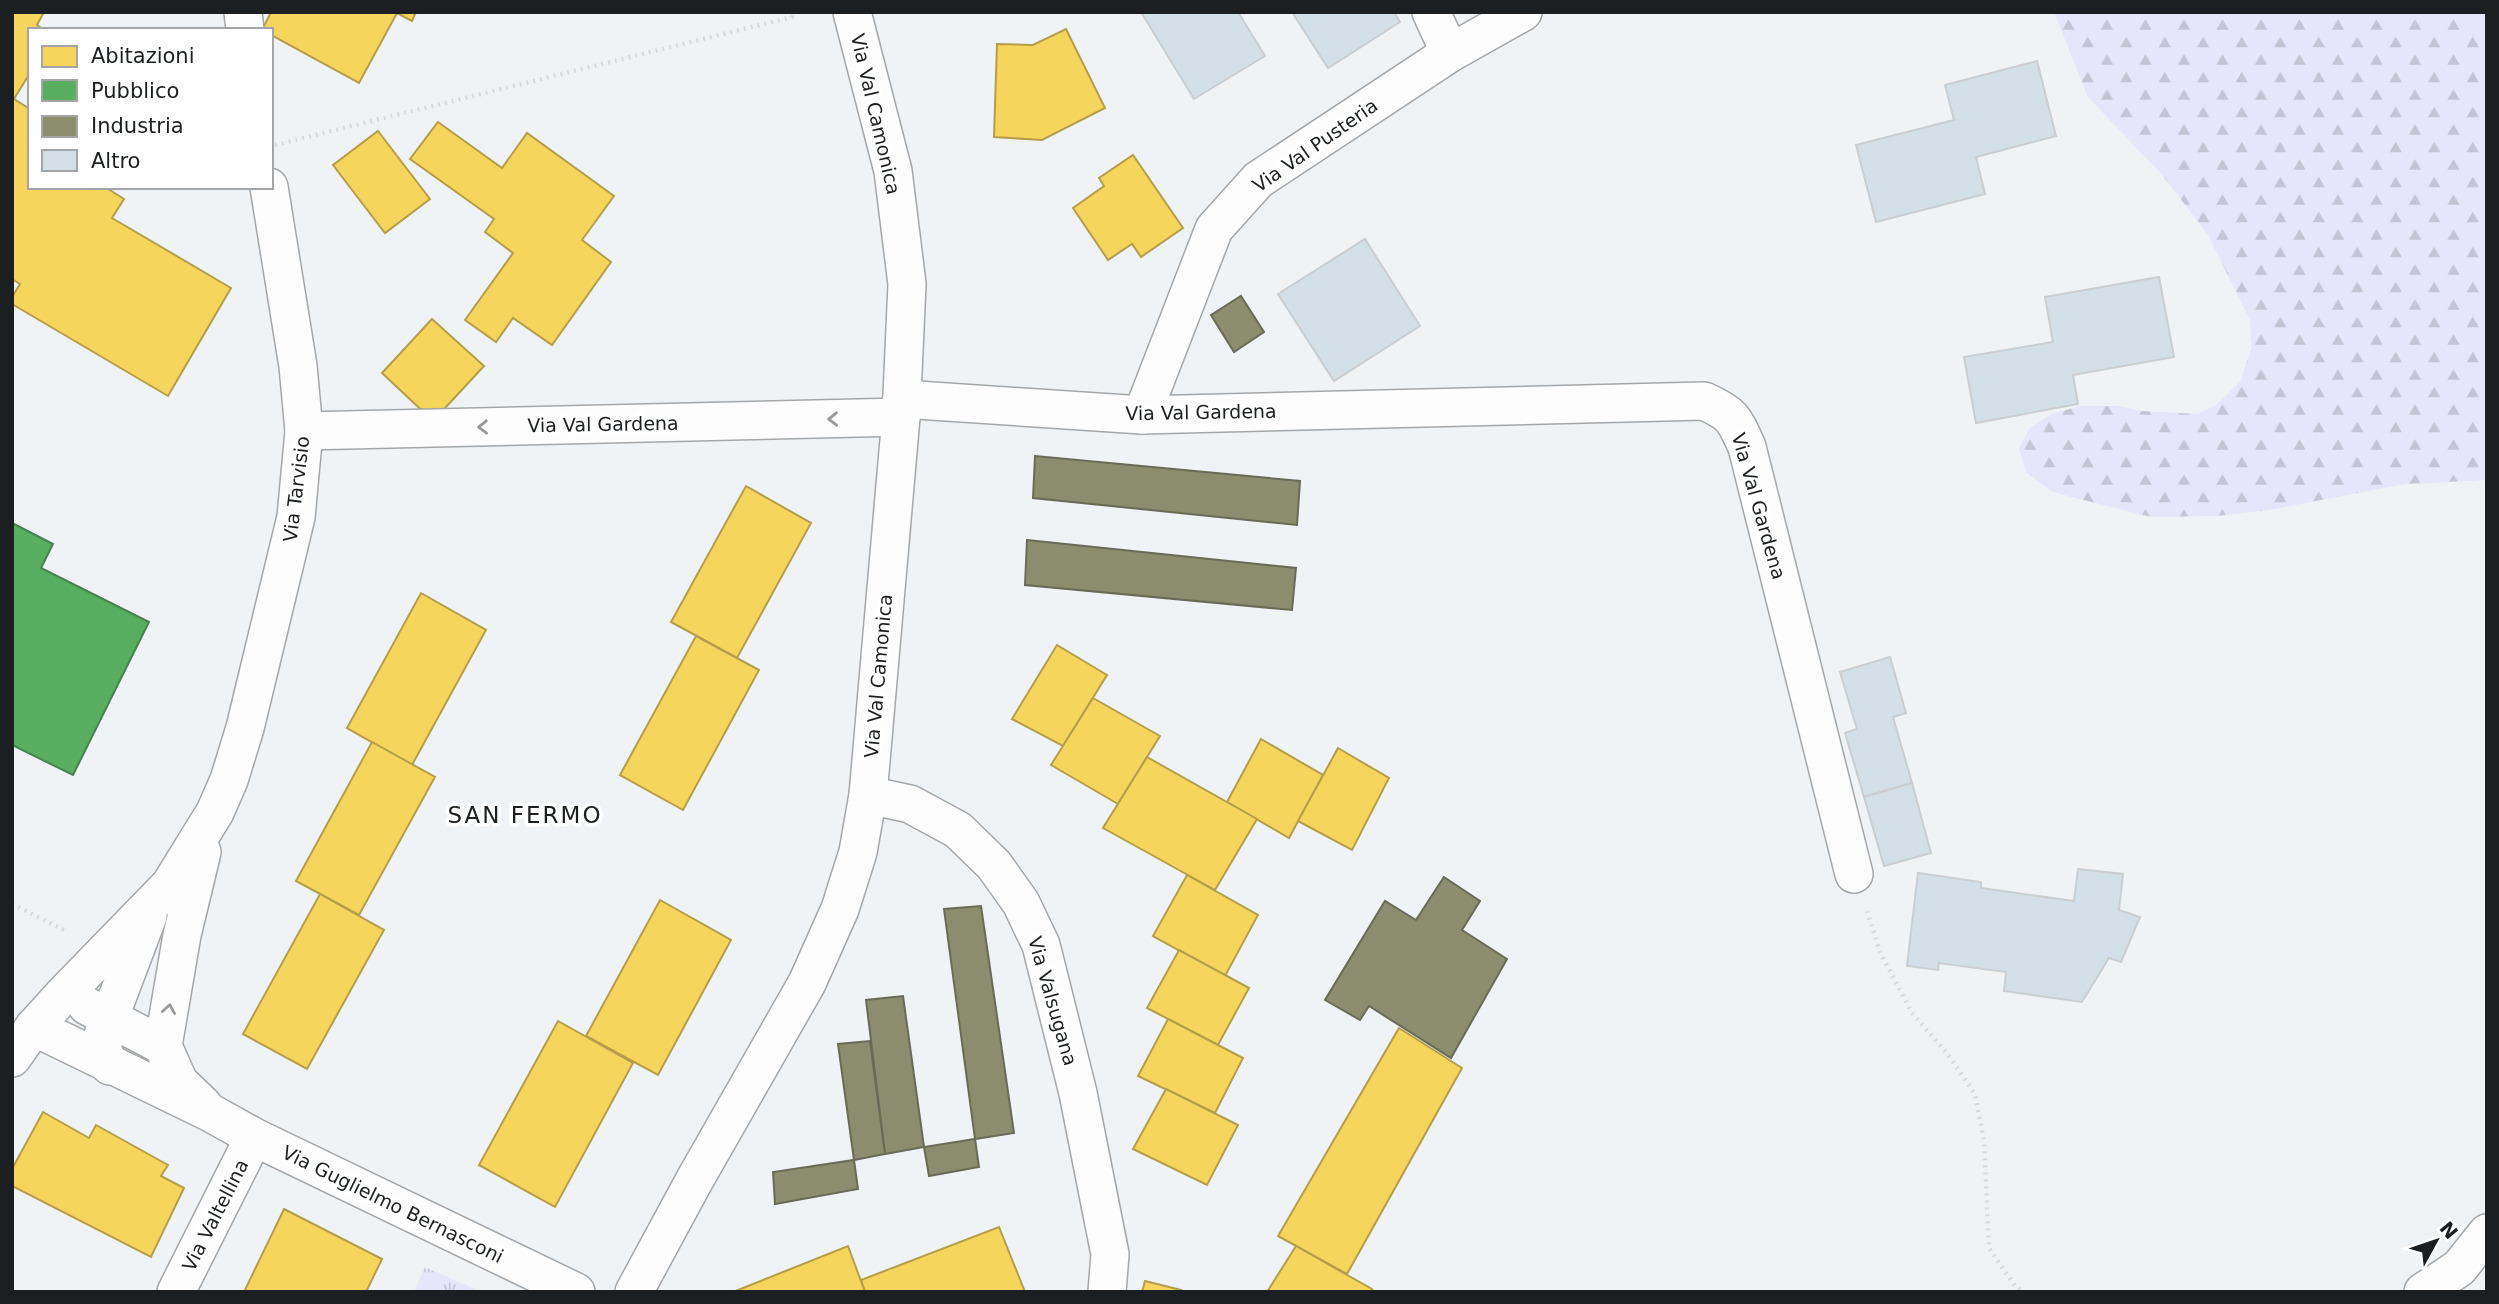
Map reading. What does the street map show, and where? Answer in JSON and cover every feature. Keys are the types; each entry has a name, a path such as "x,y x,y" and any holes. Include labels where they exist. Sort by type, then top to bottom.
{"street":[{"name":"Via Val Camonica","path":"634,1292 807,983 840,909 858,852 868,795 902,408 907,284 893,171 852,12"},
{"path":"1431,12 1451,53"},
{"name":"Via Val Pusteria","path":"1142,415 1214,229 1258,180 1451,53 1523,12"},
{"name":"Via Tarvisio","path":"118,956 153,902 170,885 208,823 229,780 252,702 296,517 304,431 298,366 269,189"},
{"name":"Via Val Gardena","path":"304,431 902,408 1142,415 1704,401 1727,411 1747,447 1854,874"},
{"name":"Via Valsugana","path":"868,795 910,804 958,830 994,865 1021,902 1041,945 1078,1093 1110,1254 1107,1292"},
{"name":"Via Tarvisio","path":"163,1046 208,823"},
{"path":"12,1058 34,1027 64,994 118,956"},
{"path":"110,1066 103,1051 103,1035 109,1017 118,956"},
{"path":"64,994 163,1046"},
{"name":"Via Guglielmo Bernasconi","path":"34,1027 211,1113 254,1137 576,1292"},
{"name":"Via Guglielmo Bernasconi","path":"163,1046 179,1082 211,1113"},
{"name":"Via Valtellina","path":"176,1292 254,1137"},
{"path":"2423,1292 2459,1268 2487,1233"}],"path":[{"path":"273,146 792,17 791,12"},
{"path":"1854,874 1880,952 1912,1013 1946,1052 1975,1094 1984,1141 1989,1248 2015,1286 2024,1292"},
{"path":"12,904 118,956"}],"green space":[{"path":"2054,12 2487,12 2487,480 2405,484 2269,510 2217,516 2151,517 2052,492 2026,472 2019,449 2029,429 2051,414 2080,406 2120,406 2142,411 2197,414 2216,405 2240,382 2251,349 2250,320 2208,235 2164,177 2088,97"},
{"path":"425,1267 481,1292 414,1292"}],"building: Abitazioni":[{"path":"12,12 44,12 37,25 41,28 28,28 28,76 14,99 28,108 28,189 108,189 124,199 112,218 231,288 168,396 12,304 12,297 20,284 12,279"},
{"path":"271,12 416,12 412,21 397,13 359,83 273,36 273,28 263,28"},
{"path":"1066,29 1105,108 1042,140 994,137 997,44 1033,45"},
{"path":"438,122 502,168 527,133 614,196 582,240 611,262 552,345 513,318 496,342 465,320 513,253 485,232 494,219 410,159"},
{"path":"378,131 430,199 385,233 333,165"},
{"path":"1133,155 1183,228 1141,257 1132,244 1108,260 1073,208 1104,186 1099,178"},
{"path":"432,319 484,366 433,421 382,373"},
{"path":"746,486 811,523 737,658 671,622"},
{"path":"421,593 486,630 412,765 347,728"},
{"path":"696,636 759,670 683,810 620,775"},
{"path":"1057,645 1107,675 1063,746 1012,719"},
{"path":"1093,698 1160,736 1118,804 1051,765"},
{"path":"1261,739 1323,775 1289,838 1227,802"},
{"path":"372,742 435,777 359,915 296,881"},
{"path":"1338,748 1389,778 1352,850 1298,821"},
{"path":"1147,757 1257,819 1215,890 1103,828"},
{"path":"1187,875 1258,915 1225,976 1153,936"},
{"path":"320,894 384,930 307,1069 243,1034"},
{"path":"660,900 731,940 658,1075 586,1036"},
{"path":"1179,950 1249,988 1218,1045 1147,1008"},
{"path":"1168,1019 1243,1058 1215,1113 1138,1076"},
{"path":"558,1021 633,1063 555,1207 479,1165"},
{"path":"1399,1028 1462,1068 1347,1274 1278,1236"},
{"path":"1166,1089 1238,1125 1207,1185 1133,1149"},
{"path":"43,1112 89,1138 96,1125 168,1165 161,1176 184,1188 151,1257 12,1186 12,1169"},
{"path":"284,1209 382,1259 366,1292 244,1292"},
{"path":"999,1227 1025,1292 865,1292 861,1280"},
{"path":"848,1246 865,1292 733,1292"},
{"path":"1296,1246 1372,1289 1370,1292 1267,1292"},
{"path":"1145,1281 1181,1290 1142,1292"}],"building: Pubblico":[{"path":"12,523 53,544 41,568 149,622 73,775 12,745"}],"building: Industria":[{"path":"1241,296 1264,332 1234,352 1211,315"},
{"path":"1035,456 1300,481 1297,525 1033,498"},
{"path":"1027,540 1296,568 1292,610 1025,585"},
{"path":"1444,877 1480,901 1462,930 1507,959 1451,1058 1369,1006 1360,1020 1325,1000 1385,901 1416,920"},
{"path":"981,906 1014,1133 975,1139 944,909"},
{"path":"903,996 924,1147 885,1154 866,1000"},
{"path":"870,1041 885,1154 854,1160 838,1044"},
{"path":"975,1139 979,1167 929,1176 924,1147"},
{"path":"854,1160 858,1189 775,1204 773,1172"}],"building: Altro":[{"path":"1141,12 1238,12 1265,56 1194,99"},
{"path":"1292,12 1394,12 1400,22 1328,68"},
{"path":"2037,61 2056,136 1976,157 1985,194 1876,222 1856,145 1954,120 1945,85"},
{"path":"1365,239 1420,326 1334,381 1278,294"},
{"path":"2159,277 2174,357 2073,375 2078,404 1976,423 1964,357 2053,342 2045,297"},
{"path":"1890,657 1906,713 1893,717 1912,783 1864,797 1845,733 1857,729 1840,672"},
{"path":"1912,783 1931,853 1884,866 1864,797"},
{"path":"2078,869 2123,874 2119,910 2140,917 2121,962 2109,958 2082,1002 2004,991 2006,972 1939,963 1938,970 1907,966 1918,873 1981,882 1981,888 2074,901"}],"district":[{"name":"SAN FERMO","path":"525,815"}]}
